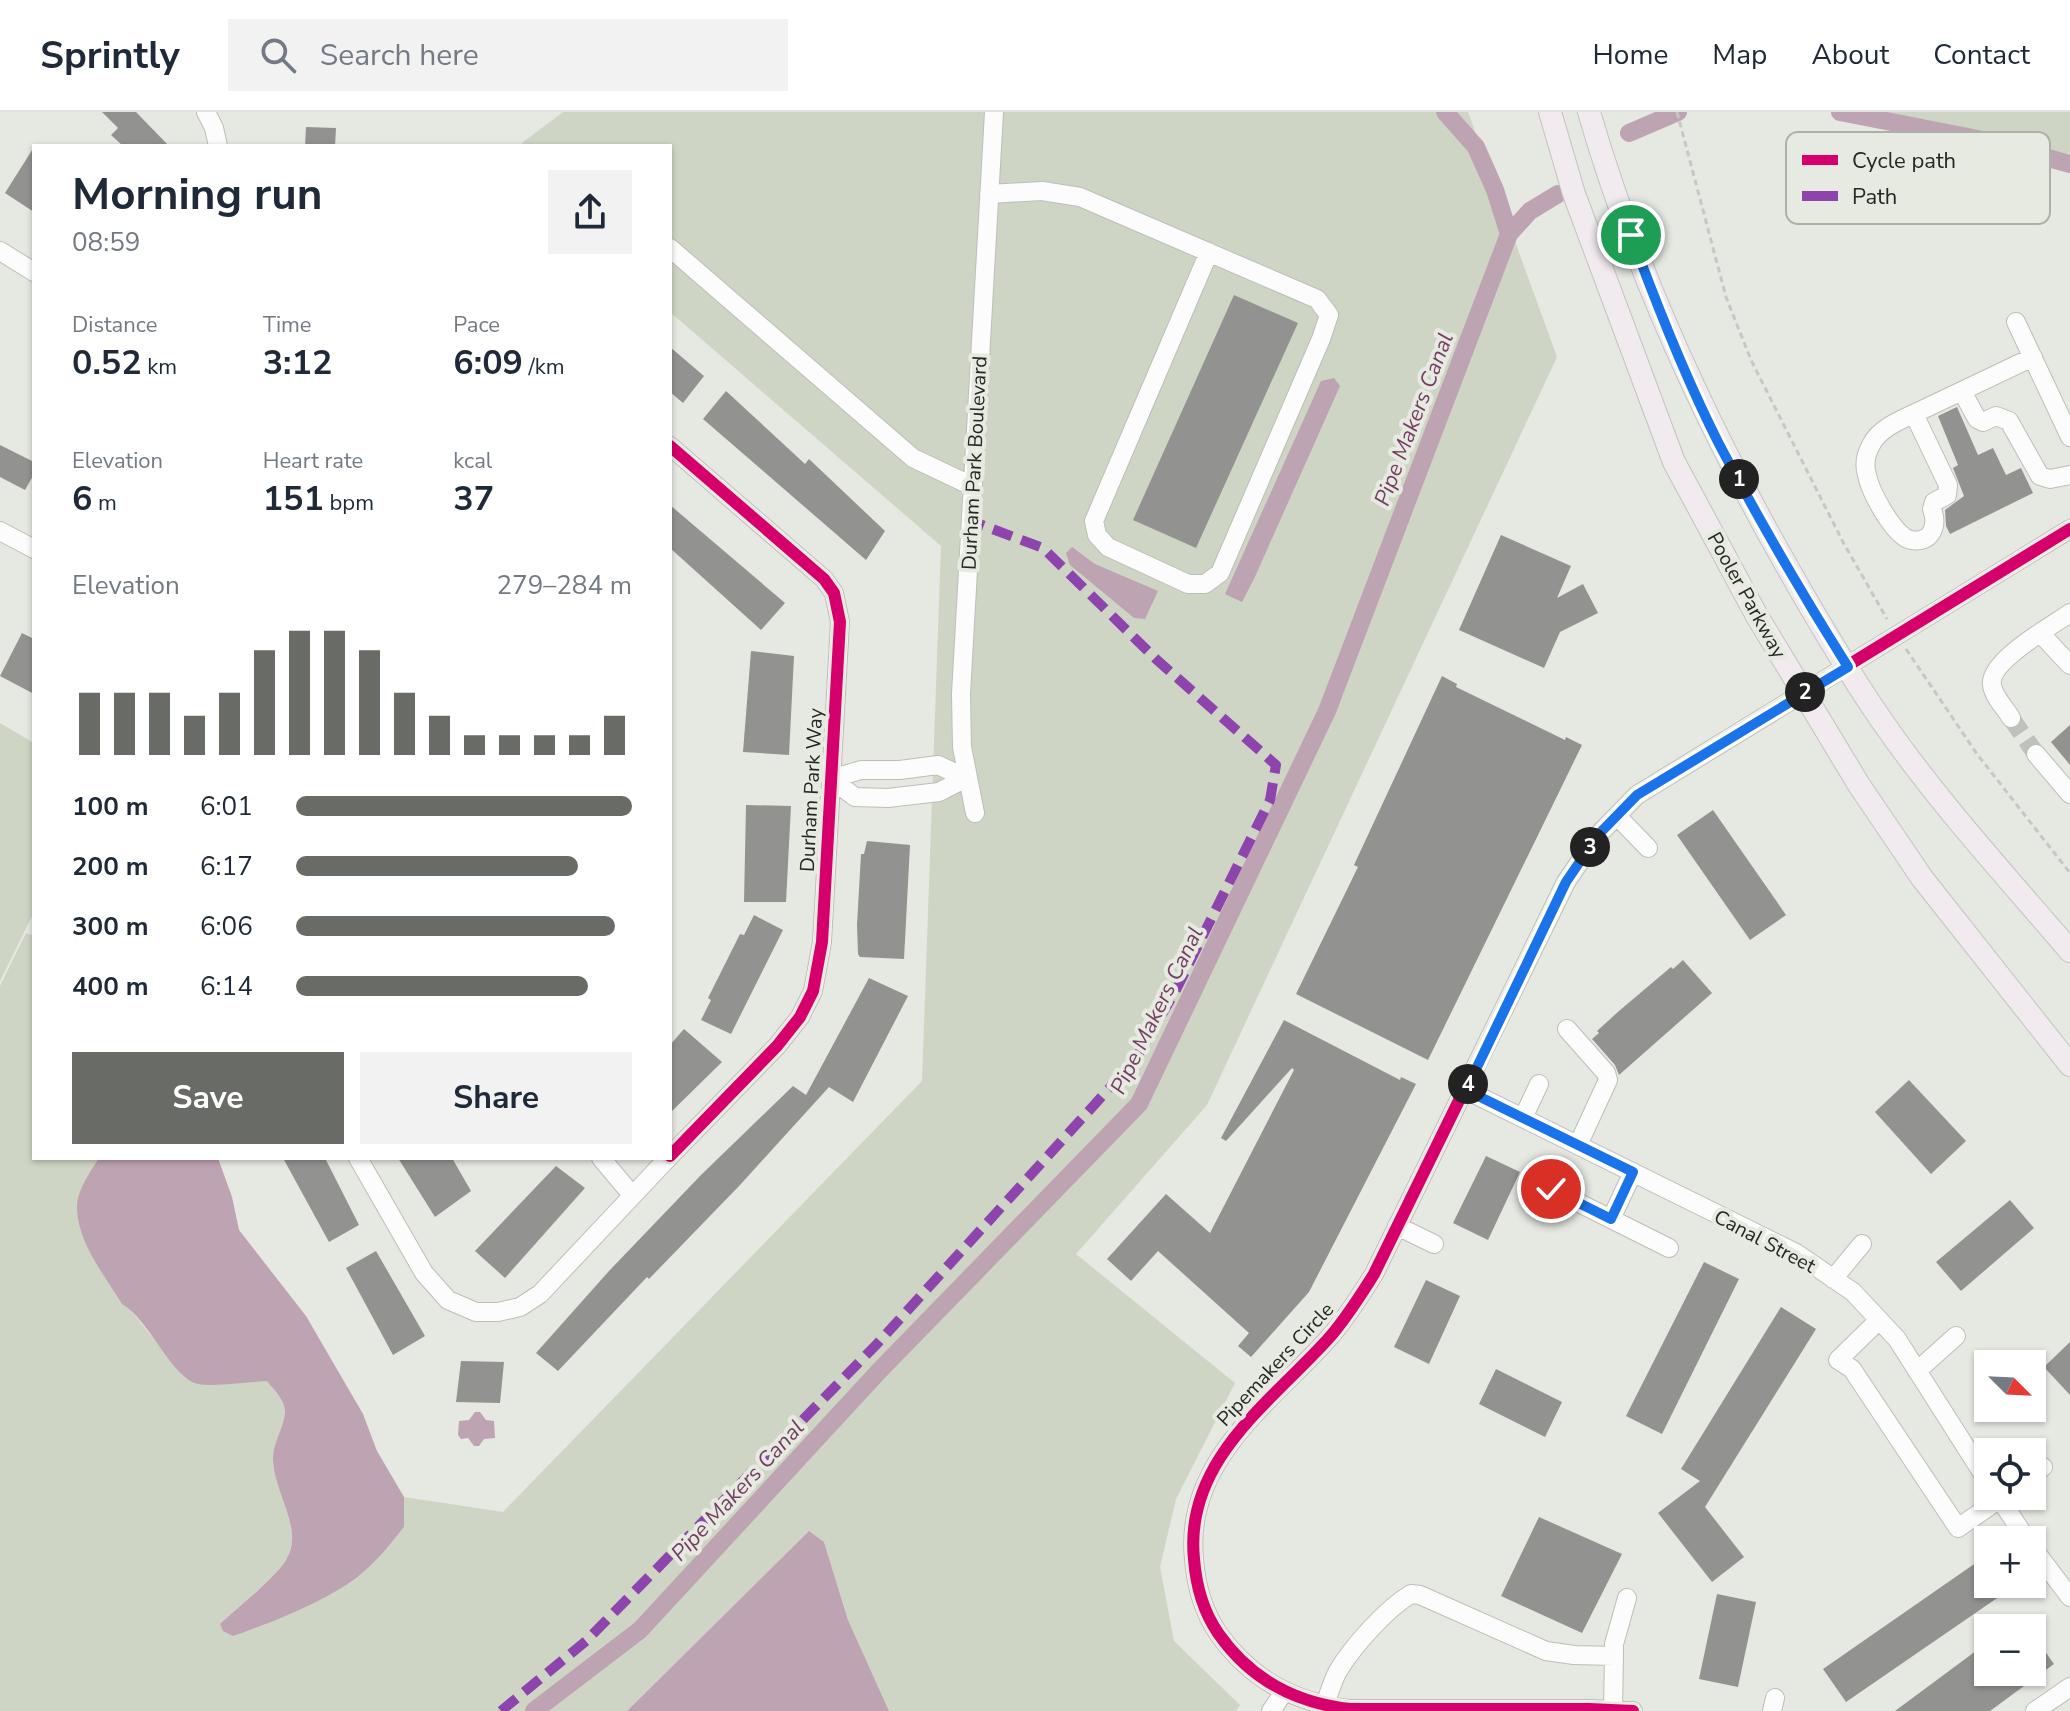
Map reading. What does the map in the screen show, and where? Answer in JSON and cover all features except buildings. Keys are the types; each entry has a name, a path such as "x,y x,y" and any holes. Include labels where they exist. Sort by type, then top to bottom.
{"main road":[{"name":"Pooler Parkway","path":"1550,112 1574,194 1674,462 1757,616 1859,785 1904,852 2070,1065"},
{"path":"1589,112 1603,162 1659,309 1719,442 1800,591 1882,722 2070,951"},
{"path":"1972,941 1996,953 2070,1043"}],"street":[{"path":"206,112 218,144"},
{"name":"Durham Park Boulevard","path":"975,813 966,778 960,710 994,112"},
{"path":"989,194 1042,191 1080,197 1209,252 1317,299 1329,315 1220,573 1205,584 1188,584 1108,547 1097,535 1094,521 1209,252"},
{"path":"672,250 913,458 972,486"},
{"path":"0,251 32,271"},
{"path":"2016,322 2070,437"},
{"path":"1914,414 1948,485 1947,495 1934,502 1934,531 1925,539 1911,540 1893,529 1867,477 1865,459 1871,443 1880,432 1914,414 2033,357"},
{"path":"1962,391 1977,419 1983,422 1996,416 2009,421 2040,476 2050,479 2070,475"},
{"name":"Durham Park Way","path":"672,448 824,579 834,593 840,622 820,961 808,1003 777,1046 672,1154"},
{"name":"Pipemakers Circle","path":"1633,1711 1403,1710 1324,1706 1284,1692 1260,1679 1226,1645 1211,1623 1200,1596 1191,1534 1197,1501 1228,1444 1330,1337 1352,1310 1374,1274 1566,882 1598,835 1637,795 2070,529"},
{"path":"0,531 32,548"},
{"path":"2011,718 1992,685 1994,673 2003,661 2070,613"},
{"path":"2041,634 2070,665"},
{"path":"2036,754 2070,794"},
{"name":"Durham Park Way","path":"831,779 861,770 938,765 966,778"},
{"path":"908,769 911,797"},
{"name":"Durham Park Way","path":"831,779 855,797 911,797 939,792 966,778"},
{"path":"1617,816 1648,848"},
{"path":"1567,1029 1606,1073 1608,1080 1578,1145"},
{"path":"1523,1118 1539,1084"},
{"name":"Canal Street","path":"1466,1090 1796,1253 1853,1292 1897,1339 1974,1460"},
{"name":"Durham Park Way","path":"359,1160 432,1284 448,1300 476,1312 498,1312 520,1307 530,1301 666,1160"},
{"path":"603,1160 632,1195"},
{"path":"1611,1219 1633,1172"},
{"path":"1551,1189 1669,1248"},
{"path":"1397,1226 1434,1244"},
{"path":"1833,1279 1862,1244"},
{"path":"1879,1320 1838,1360 1852,1369 1958,1528 1982,1510"},
{"path":"1917,1371 1956,1336"},
{"path":"2046,1565 2070,1597"},
{"path":"1324,1706 1336,1674 1349,1655 1400,1601 1411,1594 1420,1595 1546,1651 1560,1655 1614,1656"},
{"path":"1613,1709 1614,1644 1627,1598"},
{"path":"1271,1711 1284,1692"},
{"path":"2035,1711 2068,1695"}],"path":[{"path":"1677,112 1726,297 1751,360 1844,544 1891,626"},
{"path":"1905,647 1977,754 2070,873"}],"green space":[{"path":"563,112 1468,112 1557,357 1207,1105 1076,1254 1235,1383 1176,1499 1160,1567 1174,1641 1240,1705 1236,1711 889,1711 848,1620 824,1542 809,1531 627,1711 0,1711 0,986 26,933 32,935 32,1160 98,1160 87,1177 129,1308 184,1377 234,1382 267,1381 285,1408 273,1460 290,1524 291,1548 274,1575 220,1624 233,1636 313,1603 404,1527 404,1497 503,1512 922,1081 941,546 672,314 672,144 523,142"},
{"path":"1847,112 2070,112 2070,154 2050,150 2050,132 1948,132"},
{"path":"0,723 32,742 32,916 0,981"}],"shaded area":[{"path":"1334,378 1340,386 1242,602 1225,594 1321,381"},
{"path":"1072,547 1095,564 1158,591 1145,619 1134,618 1070,565 1066,553"},
{"path":"98,1160 219,1160 232,1197 239,1230 306,1316 363,1414 377,1451 404,1497 404,1527 379,1557 350,1582 318,1601 233,1636 223,1631 220,1624 274,1575 291,1548 290,1524 273,1460 285,1408 267,1381 198,1384 179,1372 142,1322 122,1304 94,1259 82,1234 77,1209 84,1182"},
{"path":"475,1412 480,1412 486,1420 494,1421 495,1438 484,1439 479,1446 458,1435 459,1421 469,1420"},
{"path":"809,1531 824,1542 848,1620 889,1711 627,1711"}],"waterway":[{"path":"1445,112 1476,147 1495,190 1509,234"},
{"path":"1629,133 1678,112"},
{"path":"1840,112 1942,132"},
{"path":"2050,158 2070,164"},
{"name":"Pipe Makers Canal","path":"534,1711 640,1630 880,1370 1139,1104 1327,711 1509,234 1530,211 1558,194"}],"tunnel":[{"path":"2011,718 2036,754"}],"marked path":[{"path":"501,1711 586,1641 877,1344 1135,1060 1175,992 1270,800 1276,765 1157,660 1043,548 971,521"}],"cycle path":[{"path":"672,448 824,579 834,593 840,622 822,942 813,991 800,1017 777,1046 672,1154"},
{"path":"1633,1711 1350,1709 1311,1701 1275,1686 1259,1676 1231,1649 1204,1607 1194,1559 1195,1524 1203,1492 1217,1463 1236,1436 1335,1331 1374,1274 1566,882 1598,835 1637,795 2070,529"}],"route":[{"path":"1551,1189 1611,1219 1633,1172 1466,1090 1566,882 1598,835 1637,795 1848,667 1800,591 1719,442 1659,309 1631,235"}]}
